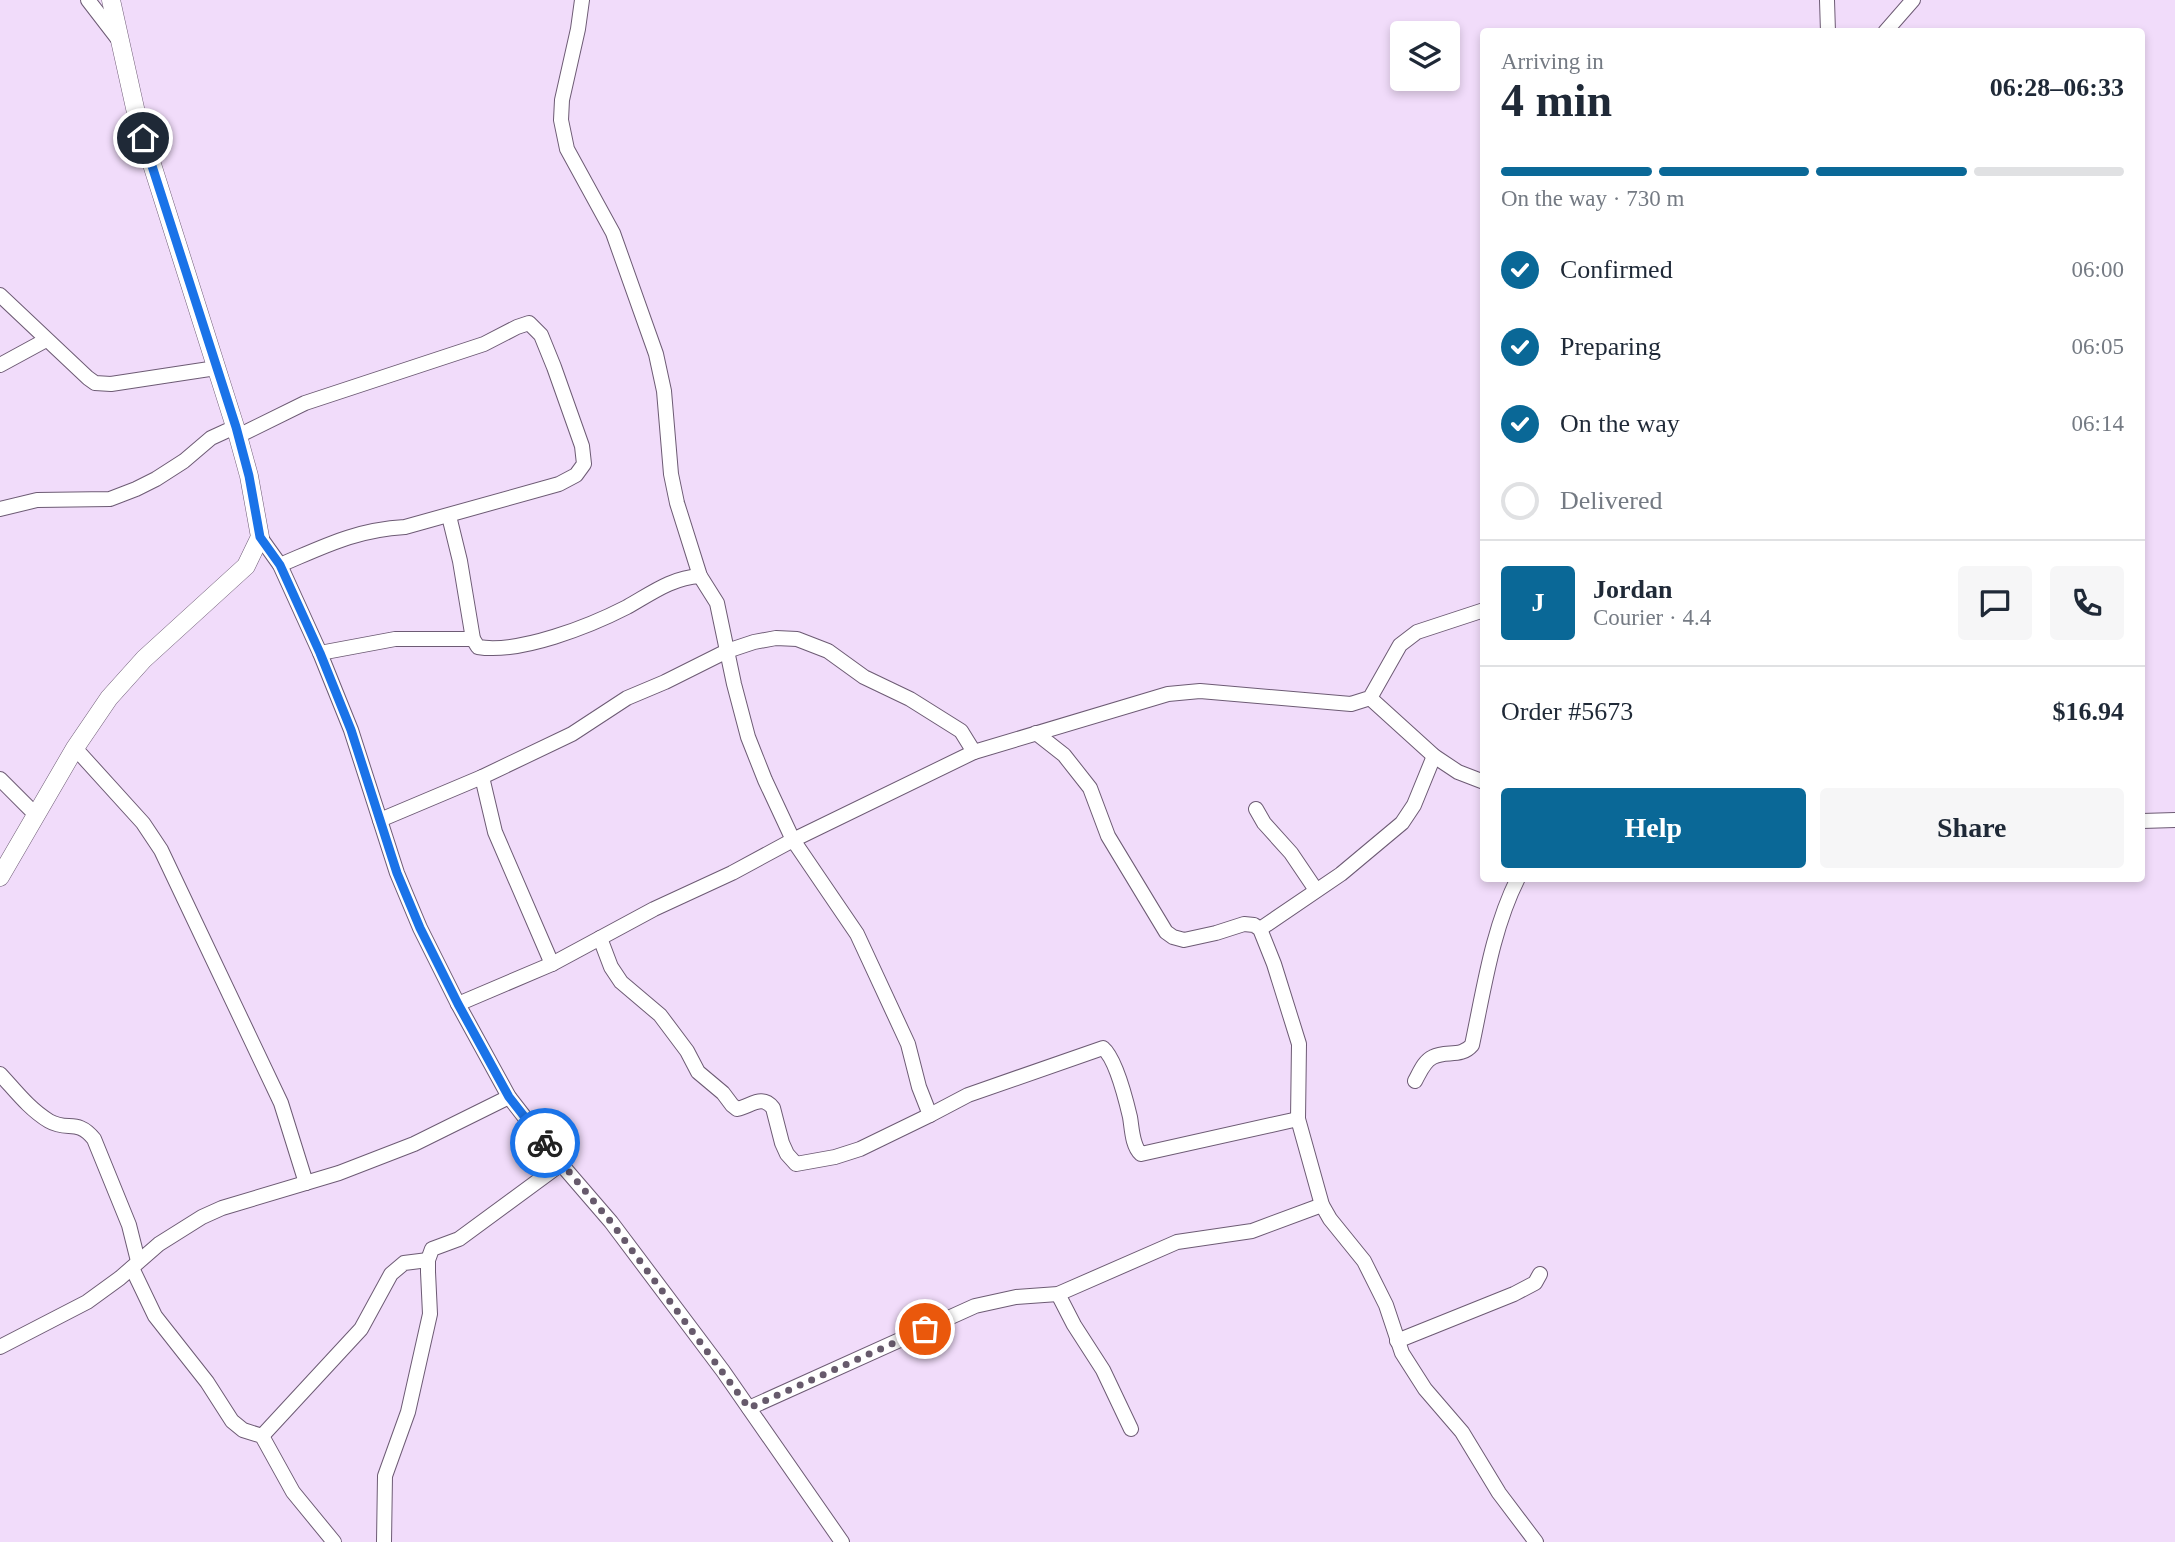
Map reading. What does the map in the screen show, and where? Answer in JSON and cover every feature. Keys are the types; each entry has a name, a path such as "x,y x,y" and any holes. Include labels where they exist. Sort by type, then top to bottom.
{"main road":[{"path":"0,877 75,748 109,698 144,659 246,566 260,537 249,476 237,432 137,117 110,0"}],"street":[{"path":"88,0 119,40"},
{"path":"582,0 562,100 561,120 567,149 613,233 656,354 664,391 677,503 700,576 717,603 748,737 793,840 857,934 908,1044 919,1087 930,1115"},
{"path":"1827,0 1828,28"},
{"path":"1888,28 1913,0"},
{"path":"0,295 88,378 102,384 216,368"},
{"path":"0,509 37,500 110,499 156,479 184,461 211,438 237,432 305,403 484,344 529,323 541,335 582,446 584,464 576,475 559,484 449,516 405,527 358,533 280,565"},
{"path":"0,365 46,340"},
{"path":"449,516 464,580 473,639 478,647 489,649 551,637 612,615 667,583 685,577 700,576"},
{"path":"260,537 280,565 320,653 351,730 397,873 420,928 509,1097 611,1222 749,1408 842,1542"},
{"path":"458,1004 552,964 654,909 974,752 1168,694 1200,691 1351,704 1370,698 1400,645 1418,632 1480,611"},
{"path":"380,820 482,777 572,734 627,698 727,651 776,638 797,639 828,652 864,677 910,699 961,731 974,752"},
{"path":"320,653 394,639 473,639"},
{"path":"1370,698 1434,757 1458,772 1480,780"},
{"path":"1036,733 1064,755 1090,788 1108,836 1166,933 1184,940 1244,924 1260,929 1299,1044 1298,1119 1322,1205 1364,1261 1386,1305 1402,1353 1425,1389 1462,1432 1499,1493 1536,1542"},
{"path":"75,748 143,823 161,850 281,1103 306,1184"},
{"path":"1260,929 1341,874 1402,823 1414,805 1434,757"},
{"path":"482,777 495,832 552,964"},
{"path":"0,779 36,816"},
{"path":"1256,809 1264,823 1291,853 1315,890"},
{"path":"2145,821 2175,820"},
{"path":"1415,1081 1431,1058 1461,1053 1472,1045 1480,995 1504,907 1516,882"},
{"path":"600,938 611,967 621,982 660,1015 687,1051 698,1072 737,1109 761,1100 769,1103 773,1108 787,1154 796,1164 860,1149 968,1095 1103,1048 1111,1059 1128,1108 1135,1147 1141,1154 1298,1119"},
{"path":"0,1074 25,1102 47,1120 57,1125 77,1126 87,1130 94,1139 129,1225 135,1264 155,1316 207,1382 232,1421 243,1430 262,1436 293,1492 334,1542"},
{"path":"0,1347 87,1301 120,1278 159,1244 202,1217 222,1208 306,1184 414,1144 509,1097"},
{"path":"384,1542 385,1476 408,1412 430,1314 428,1260 432,1249 459,1239 561,1164"},
{"path":"749,1408 975,1306 1016,1297 1058,1294 1177,1242 1252,1230 1322,1205"},
{"path":"262,1436 361,1329 391,1274 404,1263 428,1260"},
{"path":"1397,1342 1514,1294 1535,1283 1539,1274"},
{"path":"1058,1294 1103,1370 1131,1429"}],"way so far":[{"path":"545,1143 611,1222 749,1408 925,1329"}],"route":[{"path":"143,138 236,427 249,476 260,537 280,565 320,653 351,730 397,873 420,928 509,1097 545,1143"}]}
